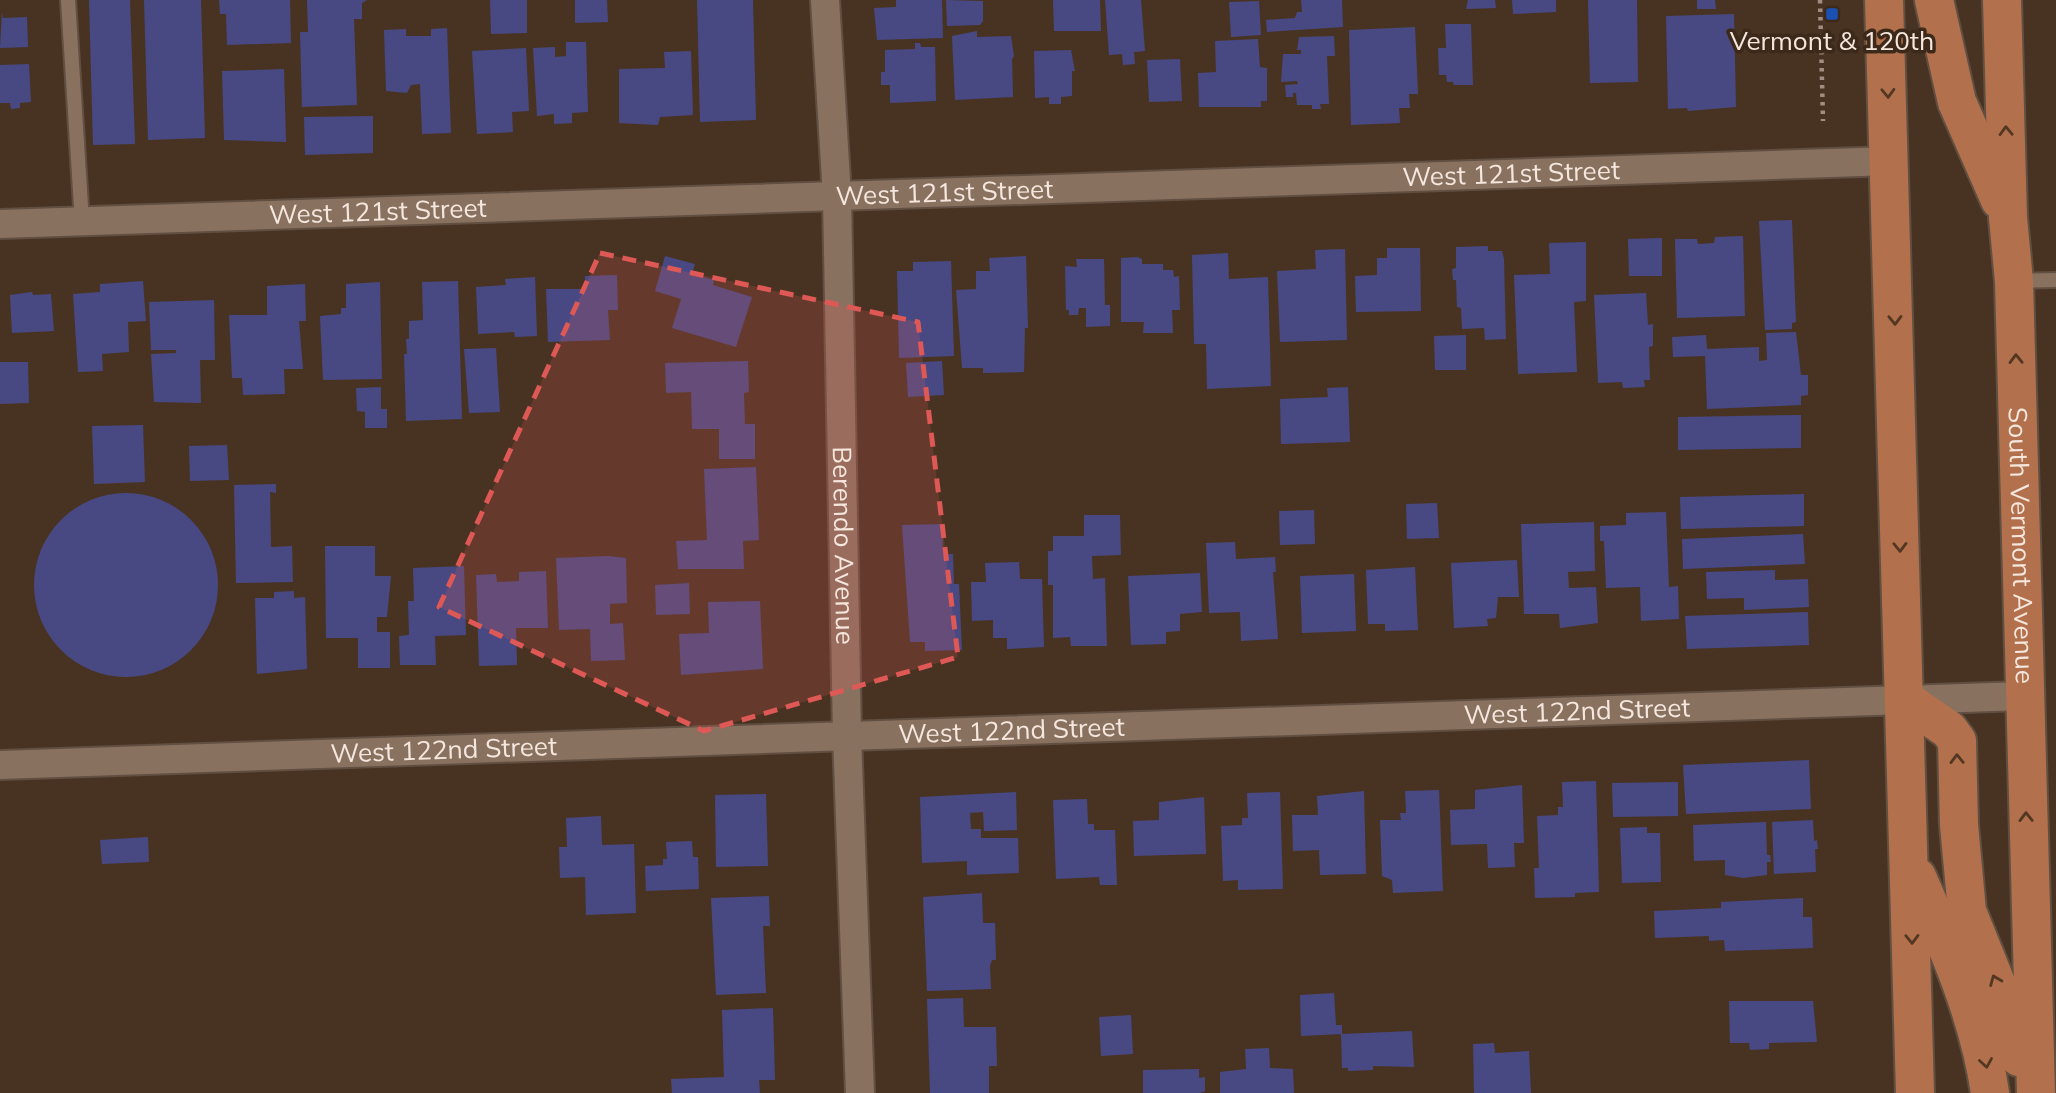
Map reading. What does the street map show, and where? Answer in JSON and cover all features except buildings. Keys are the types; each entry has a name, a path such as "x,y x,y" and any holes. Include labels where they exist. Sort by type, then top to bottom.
{"main road":[{"path":"1884,0 1891,161 1915,1093"},
{"path":"1934,0 1957,102 2008,218"},
{"name":"South Vermont Avenue","path":"2002,0 2008,218 2014,281 2024,696 2035,885 2036,1093"},
{"path":"1904,699 1949,730 1957,741 1959,825 1967,911 2011,1020 2026,1093"},
{"path":"1910,862 1954,960 1984,1053 1990,1093"}],"street":[{"name":"Berendo Avenue","path":"825,0 837,197 847,736 860,1093"},
{"name":"West 121st Street","path":"0,224 1891,161"},
{"name":"West 122nd Street","path":"0,765 2024,696"}],"lane":[{"path":"68,0 82,222"},
{"path":"2014,281 2056,280"}],"path":[{"path":"1820,0 1823,121"}],"highlighted area":[{"path":"600,253 918,322 958,657 704,731 439,607"}],"place":[{"name":"Vermont & 120th","path":"1832,14"}]}
